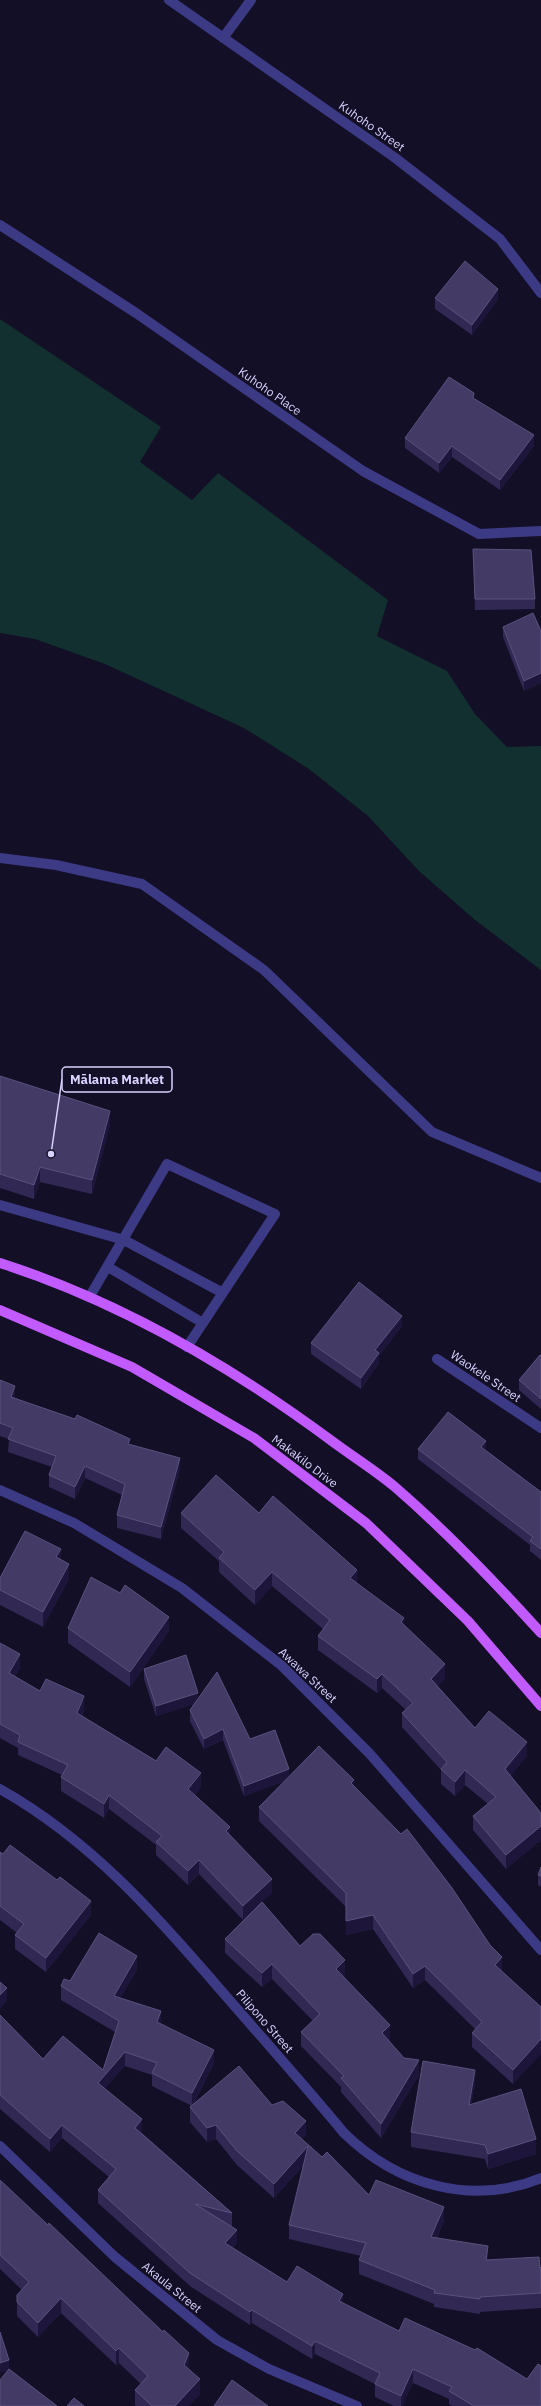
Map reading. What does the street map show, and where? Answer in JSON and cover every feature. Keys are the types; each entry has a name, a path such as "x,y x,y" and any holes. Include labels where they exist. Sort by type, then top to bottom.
{"main road":[{"path":"0,1263 90,1296 187,1347 277,1400 394,1487 500,1588 541,1633"},
{"name":"Makakilo Drive","path":"0,1310 132,1367 254,1438 366,1523 468,1621 541,1706"}],"street":[{"name":"Kuhoho Street","path":"169,0 394,157 500,239 541,293"},
{"path":"223,38 251,0"},
{"name":"Kuhoho Place","path":"0,225 136,313 363,471 479,534 541,531"},
{"path":"0,858 56,865 142,884 264,970 432,1132 541,1178"},
{"path":"90,1296 167,1164 275,1214 187,1347"},
{"path":"0,1205 124,1240 223,1293"},
{"path":"108,1267 203,1323"},
{"name":"Waokele Street","path":"437,1359 541,1428"},
{"name":"Awawa Street","path":"0,1490 74,1523 182,1588 281,1665 370,1754 541,1950"},
{"name":"Pilipono Street","path":"0,1790 73,1838 122,1881 167,1928 344,2133 375,2160 413,2180 454,2189 496,2189 516,2186 541,2178"},
{"name":"Akaula Street","path":"0,2146 115,2258 217,2340 269,2369 357,2406"}],"green space":[{"path":"0,319 161,427 140,462 192,500 218,473 388,600 377,636 447,671 475,714 507,747 541,746 541,970 475,920 419,871 368,816 309,769 244,728 105,664 35,639 0,633"}],"building":[{"path":"465,261 498,289 472,325 435,298"},
{"path":"449,377 474,393 473,398 534,435 500,480 452,446 439,463 405,438"},
{"path":"473,549 531,550 535,599 475,599"},
{"path":"533,613 541,631 541,673 524,681 503,627"},
{"path":"0,1076 110,1111 92,1180 40,1167 34,1185 0,1174"},
{"path":"359,1282 402,1316 375,1350 379,1353 361,1378 311,1343"},
{"path":"541,1355 541,1399 519,1380"},
{"path":"0,1380 15,1386 11,1397 75,1419 77,1415 130,1439 128,1444 180,1458 161,1527 117,1515 125,1484 85,1466 75,1487 49,1475 56,1456 8,1439 13,1428 0,1423"},
{"path":"448,1412 486,1441 481,1447 541,1492 541,1549 530,1541 533,1537 418,1449"},
{"path":"216,1475 259,1513 273,1496 357,1570 350,1578 404,1618 401,1622 445,1664 431,1679 475,1728 489,1711 527,1742 505,1769 541,1813 541,1826 506,1855 473,1816 496,1797 465,1770 455,1782 441,1769 447,1762 402,1713 413,1703 382,1674 377,1679 318,1636 330,1620 272,1572 255,1590 219,1558 224,1552 181,1513"},
{"path":"25,1531 61,1549 56,1557 69,1564 43,1612 0,1590 0,1578"},
{"path":"91,1577 120,1593 125,1585 169,1617 130,1672 68,1628"},
{"path":"0,1643 20,1654 9,1673 40,1691 46,1679 84,1696 77,1713 156,1761 166,1747 201,1773 188,1789 230,1827 226,1831 272,1879 243,1906 199,1860 188,1871 156,1842 162,1836 109,1795 104,1804 61,1777 68,1765 18,1742 20,1735 0,1724"},
{"path":"186,1655 198,1693 156,1706 144,1669"},
{"path":"217,1672 250,1739 275,1730 289,1769 244,1786 223,1729 204,1739 190,1710"},
{"path":"319,1746 354,1780 351,1783 401,1834 407,1829 452,1888 490,1945 502,1957 495,1965 541,2007 541,2039 513,2070 472,2033 482,2022 425,1966 413,1974 373,1915 346,1921 346,1893 259,1807"},
{"path":"10,1845 57,1880 60,1877 91,1901 46,1958 15,1935 24,1924 0,1906 0,1852 3,1854"},
{"path":"541,1867 541,1876 538,1875"},
{"path":"262,1902 300,1946 313,1934 320,1934 345,1960 336,1969 390,2025 382,2033 404,2058 419,2060 381,2124 341,2078 344,2076 301,2032 320,2014 272,1964 262,1973 225,1939"},
{"path":"99,1933 137,1956 114,1996 161,2011 157,2022 214,2050 192,2093 152,2073 157,2063 125,2052 98,2083 142,2119 135,2128 232,2213 195,2204 237,2230 225,2243 287,2282 297,2266 343,2294 339,2301 399,2331 405,2318 475,2350 477,2348 527,2379 538,2364 541,2366 541,2406 474,2406 449,2391 452,2387 413,2369 401,2396 375,2384 380,2373 315,2341 312,2346 252,2310 250,2312 190,2273 98,2190 116,2169 62,2125 50,2139 0,2095 0,2015 43,2059 63,2036 103,2070 119,2021 61,1986 64,1979 70,1981"},
{"path":"0,1982 7,1988 0,1995"},
{"path":"423,2061 475,2070 469,2105 521,2089 536,2139 488,2154 485,2145 411,2132"},
{"path":"239,2066 272,2105 283,2101 306,2121 295,2133 322,2157 327,2152 369,2195 376,2180 444,2207 431,2237 488,2246 486,2260 539,2257 540,2268 541,2267 541,2293 480,2297 480,2299 434,2293 435,2290 359,2260 366,2243 289,2225 308,2146 274,2184 237,2151 216,2125 207,2128 190,2107"},
{"path":"0,2180 48,2225 49,2223 163,2332 164,2330 189,2353 184,2365 200,2379 175,2406 152,2406 135,2390 148,2376 119,2348 116,2351 61,2298 38,2323 17,2302 17,2295 29,2282 0,2255"},
{"path":"0,2332 9,2360 0,2363"},
{"path":"9,2369 57,2406 0,2406 0,2380"},
{"path":"232,2380 268,2406 214,2406"},
{"path":"74,2398 84,2406 67,2406"}],"place":[{"name":"Mālama Market","path":"51,1154"}]}
